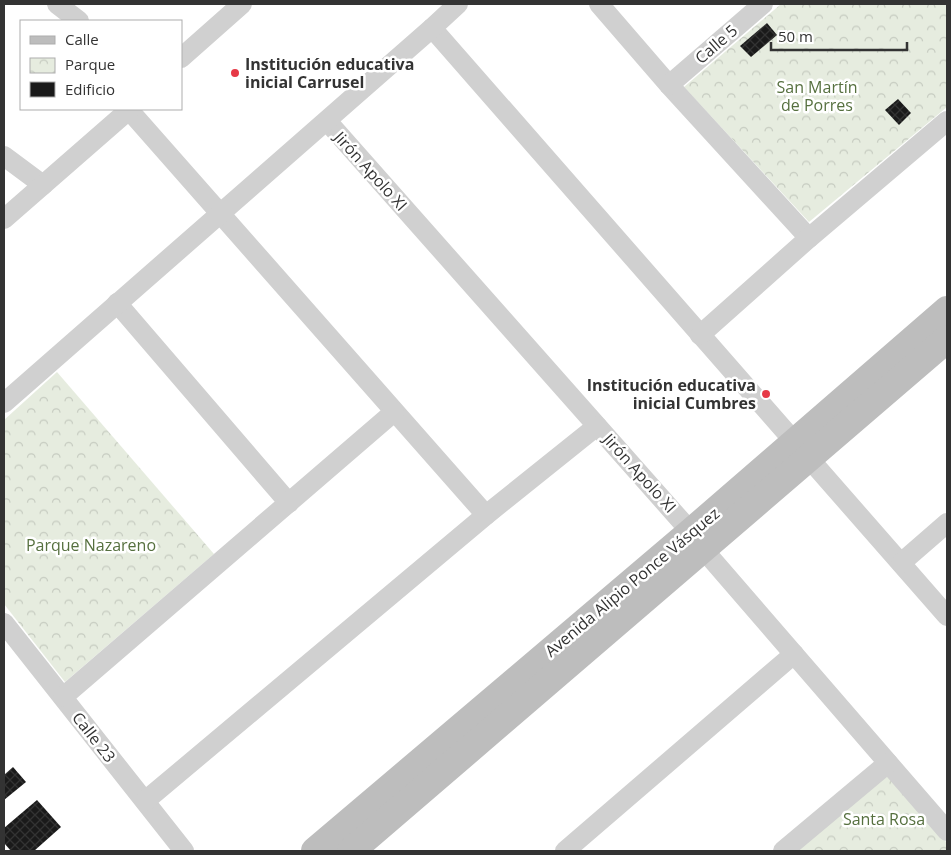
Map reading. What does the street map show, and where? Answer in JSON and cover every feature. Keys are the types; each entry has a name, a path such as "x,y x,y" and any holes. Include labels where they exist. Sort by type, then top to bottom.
{"street":[{"path":"57,4 79,20"},
{"path":"182,57 242,4"},
{"path":"4,403 458,4"},
{"path":"599,4 669,85 809,238"},
{"name":"Calle 5","path":"669,85 763,4"},
{"path":"432,28 947,616"},
{"path":"4,219 129,110"},
{"path":"131,110 486,515"},
{"name":"Jirón Apolo XI","path":"326,120 697,540 947,831"},
{"path":"700,335 809,238 947,121"},
{"path":"4,156 43,185"},
{"path":"118,303 289,503"},
{"name":"Avenida Alipio Ponce Vásquez","path":"351,851 697,540 801,450 947,310"},
{"name":"Avenida Alipio Ponce Vásquez","path":"801,450 947,339"},
{"path":"63,696 394,412"},
{"path":"145,801 486,515 597,426"},
{"path":"901,563 947,524"},
{"name":"Avenida Alipio Ponce Vásquez","path":"315,851 697,540"},
{"name":"Calle 23","path":"4,623 184,851"},
{"path":"564,851 794,654"},
{"path":"783,851 888,763"}],"green space":[{"name":"San Martín de Porres","path":"781,4 947,4 947,107 809,222 684,87"},
{"name":"Parque Nazareno","path":"57,372 214,554 65,682 4,604 4,420"},
{"name":"Santa Rosa","path":"888,775 947,843 947,851 797,851"}],"building":[{"path":"767,23 777,35 751,57 740,46"},
{"path":"898,99 911,113 899,125 885,110"},
{"path":"13,767 26,782 4,800 4,775"},
{"path":"37,800 61,827 34,851 11,851 4,843 4,828"}],"place":[{"name":"Institución educativa inicial Carrusel","path":"235,73"},
{"name":"Institución educativa inicial Cumbres","path":"766,394"}]}
